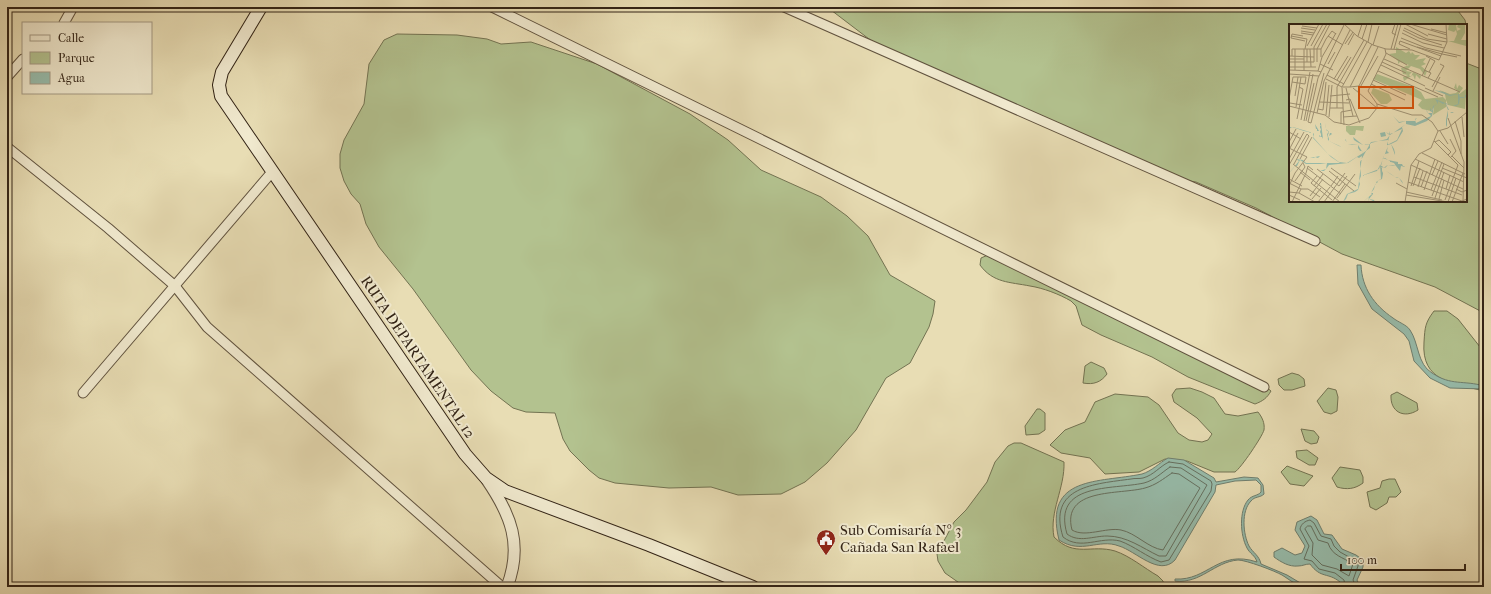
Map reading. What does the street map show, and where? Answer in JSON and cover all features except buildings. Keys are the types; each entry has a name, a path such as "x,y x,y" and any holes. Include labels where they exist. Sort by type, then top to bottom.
{"main road":[{"name":"RUTA DEPARTAMENTAL 12","path":"261,7 222,72 219,85 221,96 465,454 486,478 505,491 649,545 753,587"}],"street":[{"path":"65,22 73,7"},
{"path":"492,7 1264,387"},
{"path":"784,7 1316,242"},
{"path":"7,77 22,60"},
{"path":"7,146 108,228 175,286 207,327 502,587"},
{"path":"83,393 272,172"},
{"path":"486,478 502,502 512,533 515,560 507,587"}],"green space":[{"path":"827,7 1455,7 1465,20 1466,24 1289,24 1289,202 1467,202 1467,63 1484,70 1484,313 1435,287 1342,254 1256,208 1196,182 1170,178 894,54 869,39"},
{"path":"397,34 457,35 487,39 501,44 531,42 597,64 690,114 728,140 761,170 821,197 847,216 868,236 890,275 935,301 929,327 910,363 886,378 856,430 827,463 805,482 781,494 738,495 711,487 669,488 615,483 599,478 570,451 563,439 555,413 526,412 513,408 491,391 471,370 413,289 379,247 366,224 360,204 351,194 344,181 340,168 340,154 344,140 364,104 369,64 384,40"},
{"path":"988,255 1233,367 1259,381 1271,391 1268,396 1255,404 1188,377 1152,357 1082,325 1076,306 1066,298 1035,287 1002,281 990,275 980,265 981,258"},
{"path":"1434,311 1447,311 1458,319 1484,352 1484,391 1451,383 1433,373 1428,365 1424,355 1425,333 1427,322"},
{"path":"1091,362 1104,368 1107,374 1097,382 1091,384 1083,383 1085,366"},
{"path":"1292,373 1299,375 1304,379 1305,386 1292,390 1284,390 1279,385 1278,379"},
{"path":"1190,388 1214,398 1225,414 1238,416 1258,412 1262,418 1264,430 1262,434 1256,445 1235,472 1214,472 1187,461 1165,459 1139,472 1105,474 1090,458 1061,453 1050,445 1065,430 1085,422 1095,402 1115,394 1148,397 1159,405 1178,433 1189,440 1202,442 1208,440 1212,434 1197,418 1174,402 1172,395 1176,389"},
{"path":"1328,388 1336,390 1338,397 1337,411 1331,414 1324,412 1317,401"},
{"path":"1397,392 1417,403 1418,410 1413,413 1403,414 1395,410 1391,401 1391,395"},
{"path":"1037,409 1040,409 1045,413 1045,430 1039,434 1026,435 1025,426"},
{"path":"1301,429 1314,431 1319,437 1317,443 1311,444 1305,441"},
{"path":"1014,443 1021,443 1064,462 1064,472 1055,509 1053,528 1054,537 1069,547 1076,549 1106,549 1121,553 1158,576 1163,581 1164,587 965,587 945,573 938,561 937,554 954,522 966,510 987,482 995,462 1008,446"},
{"path":"1307,450 1318,458 1315,465 1309,465 1297,458 1296,451"},
{"path":"1287,466 1313,476 1304,486 1290,484 1281,472"},
{"path":"1340,467 1360,470 1363,477 1363,483 1357,487 1351,488 1337,487 1332,478"},
{"path":"1395,479 1401,492 1396,497 1389,497 1387,503 1376,510 1370,507 1367,492 1380,488 1382,481"}],"water":[{"path":"1357,265 1361,265 1364,281 1375,302 1386,313 1410,330 1421,359 1427,369 1445,380 1477,384 1484,386 1484,389 1450,388 1430,378 1414,361 1409,341 1404,334 1372,309 1358,284"},
{"path":"1168,458 1184,460 1214,478 1216,482 1244,477 1258,478 1263,485 1264,494 1254,498 1251,501 1244,516 1245,535 1249,546 1259,558 1261,564 1287,575 1307,587 1297,585 1282,575 1267,568 1238,560 1229,562 1192,579 1175,581 1175,579 1196,575 1232,559 1244,559 1257,562 1248,550 1242,530 1242,517 1245,505 1251,497 1261,492 1261,485 1256,480 1235,481 1216,485 1215,492 1175,560 1169,564 1162,566 1155,564 1126,549 1111,544 1075,546 1059,540 1056,519 1059,504 1067,493 1078,486 1093,482 1142,474"},
{"path":"1311,516 1317,520 1324,534 1332,535 1342,549 1363,560 1363,567 1357,580 1360,587 1341,587 1340,582 1336,579 1321,574 1310,564 1291,566 1274,557 1274,552 1282,548 1295,555 1302,553 1305,546 1295,530 1297,522"}],"place":[{"name":"Sub Comisaría Nº 3 Cañada San Rafael","path":"826,556"}]}
